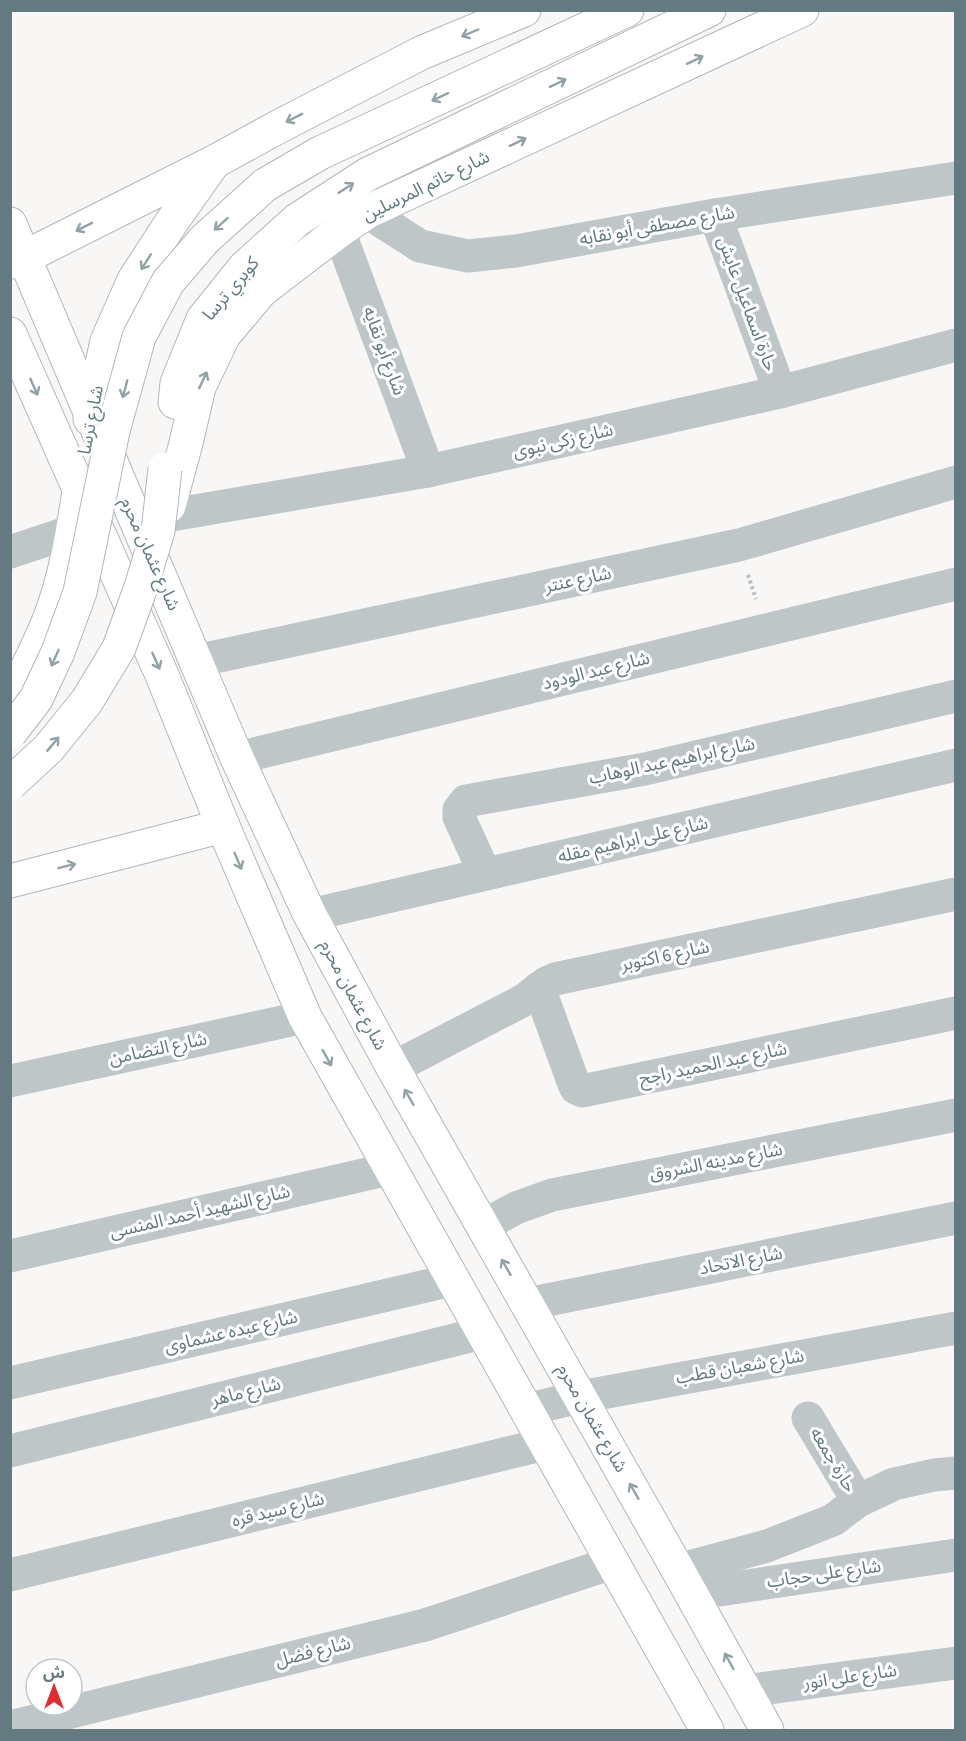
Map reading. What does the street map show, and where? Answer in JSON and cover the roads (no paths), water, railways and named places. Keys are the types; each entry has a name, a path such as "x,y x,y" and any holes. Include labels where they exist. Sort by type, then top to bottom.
{"main road":[{"path":"18,260 214,162 421,53 524,10"},
{"path":"10,733 36,699 58,652 80,592 113,431 139,337 168,282 204,240 265,185 320,153 627,10"},
{"name":"كوبري ترسا","path":"10,784 48,749 87,701 119,648 158,531 177,383 203,319 244,268 297,220 368,174 709,10"},
{"name":"شارع خاتم المرسلين","path":"153,557 186,443 199,387 225,335 261,291 339,231 368,212 802,10"},
{"name":"شارع ترسا","path":"10,697 18,688 49,620 63,572 73,531 91,415 107,341 134,280 214,162"},
{"name":"شارع عثمان محرم","path":"10,224 18,260 91,415 237,758 310,915 393,1068 767,1731"},
{"name":"شارع عثمان محرم","path":"10,334 162,675 223,826 305,1017 707,1731"},
{"path":"10,881 223,826"}],"street":[{"name":"شارع مصطفى أبو نقابه","path":"368,212 420,246 468,256 516,251 715,215 956,178"},
{"name":"حارة اسماعيل عايش","path":"715,215 780,392"},
{"name":"شارع أبو نقايه","path":"339,231 428,471"},
{"name":"شارع زكى نبوى","path":"166,516 428,471 780,392 956,345"},
{"name":"شارع عنتر","path":"196,661 739,545 956,482"},
{"path":"10,552 73,531"},
{"name":"شارع عبد الودود","path":"237,758 956,584"},
{"name":"شارع ابراهيم عبد الوهاب","path":"485,874 459,817 459,810 466,801 645,769 956,696"},
{"name":"شارع على ابراهيم مقله","path":"310,915 956,765"},
{"name":"شارع 6 اكتوبر","path":"393,1068 524,1000 546,982 555,979 956,894"},
{"name":"شارع عبد الحميد راجح","path":"539,988 574,1084 582,1091 956,1013"},
{"name":"شارع التضامن","path":"10,1081 305,1017"},
{"name":"شارع مدينه الشروق","path":"483,1226 516,1208 552,1195 956,1115"},
{"name":"شارع الشهيد أحمد المنسى","path":"10,1256 389,1169"},
{"name":"شارع الاتحاد","path":"527,1304 956,1218"},
{"name":"شارع عبده عشماوى","path":"10,1383 452,1280"},
{"name":"شارع شعبان قطب","path":"525,1410 580,1397 956,1328"},
{"name":"شارع ماهر","path":"10,1451 482,1334"},
{"name":"حارة جمعه","path":"808,1418 858,1501"},
{"name":"شارع سيد قره","path":"10,1575 545,1444"},
{"path":"685,1582 833,1520 858,1501 894,1484 934,1475 956,1473"},
{"name":"شارع على حجاب","path":"685,1582 956,1555"},
{"name":"شارع فضل","path":"10,1727 425,1625 612,1563"},
{"name":"شارع على انور","path":"745,1691 956,1663"}]}
